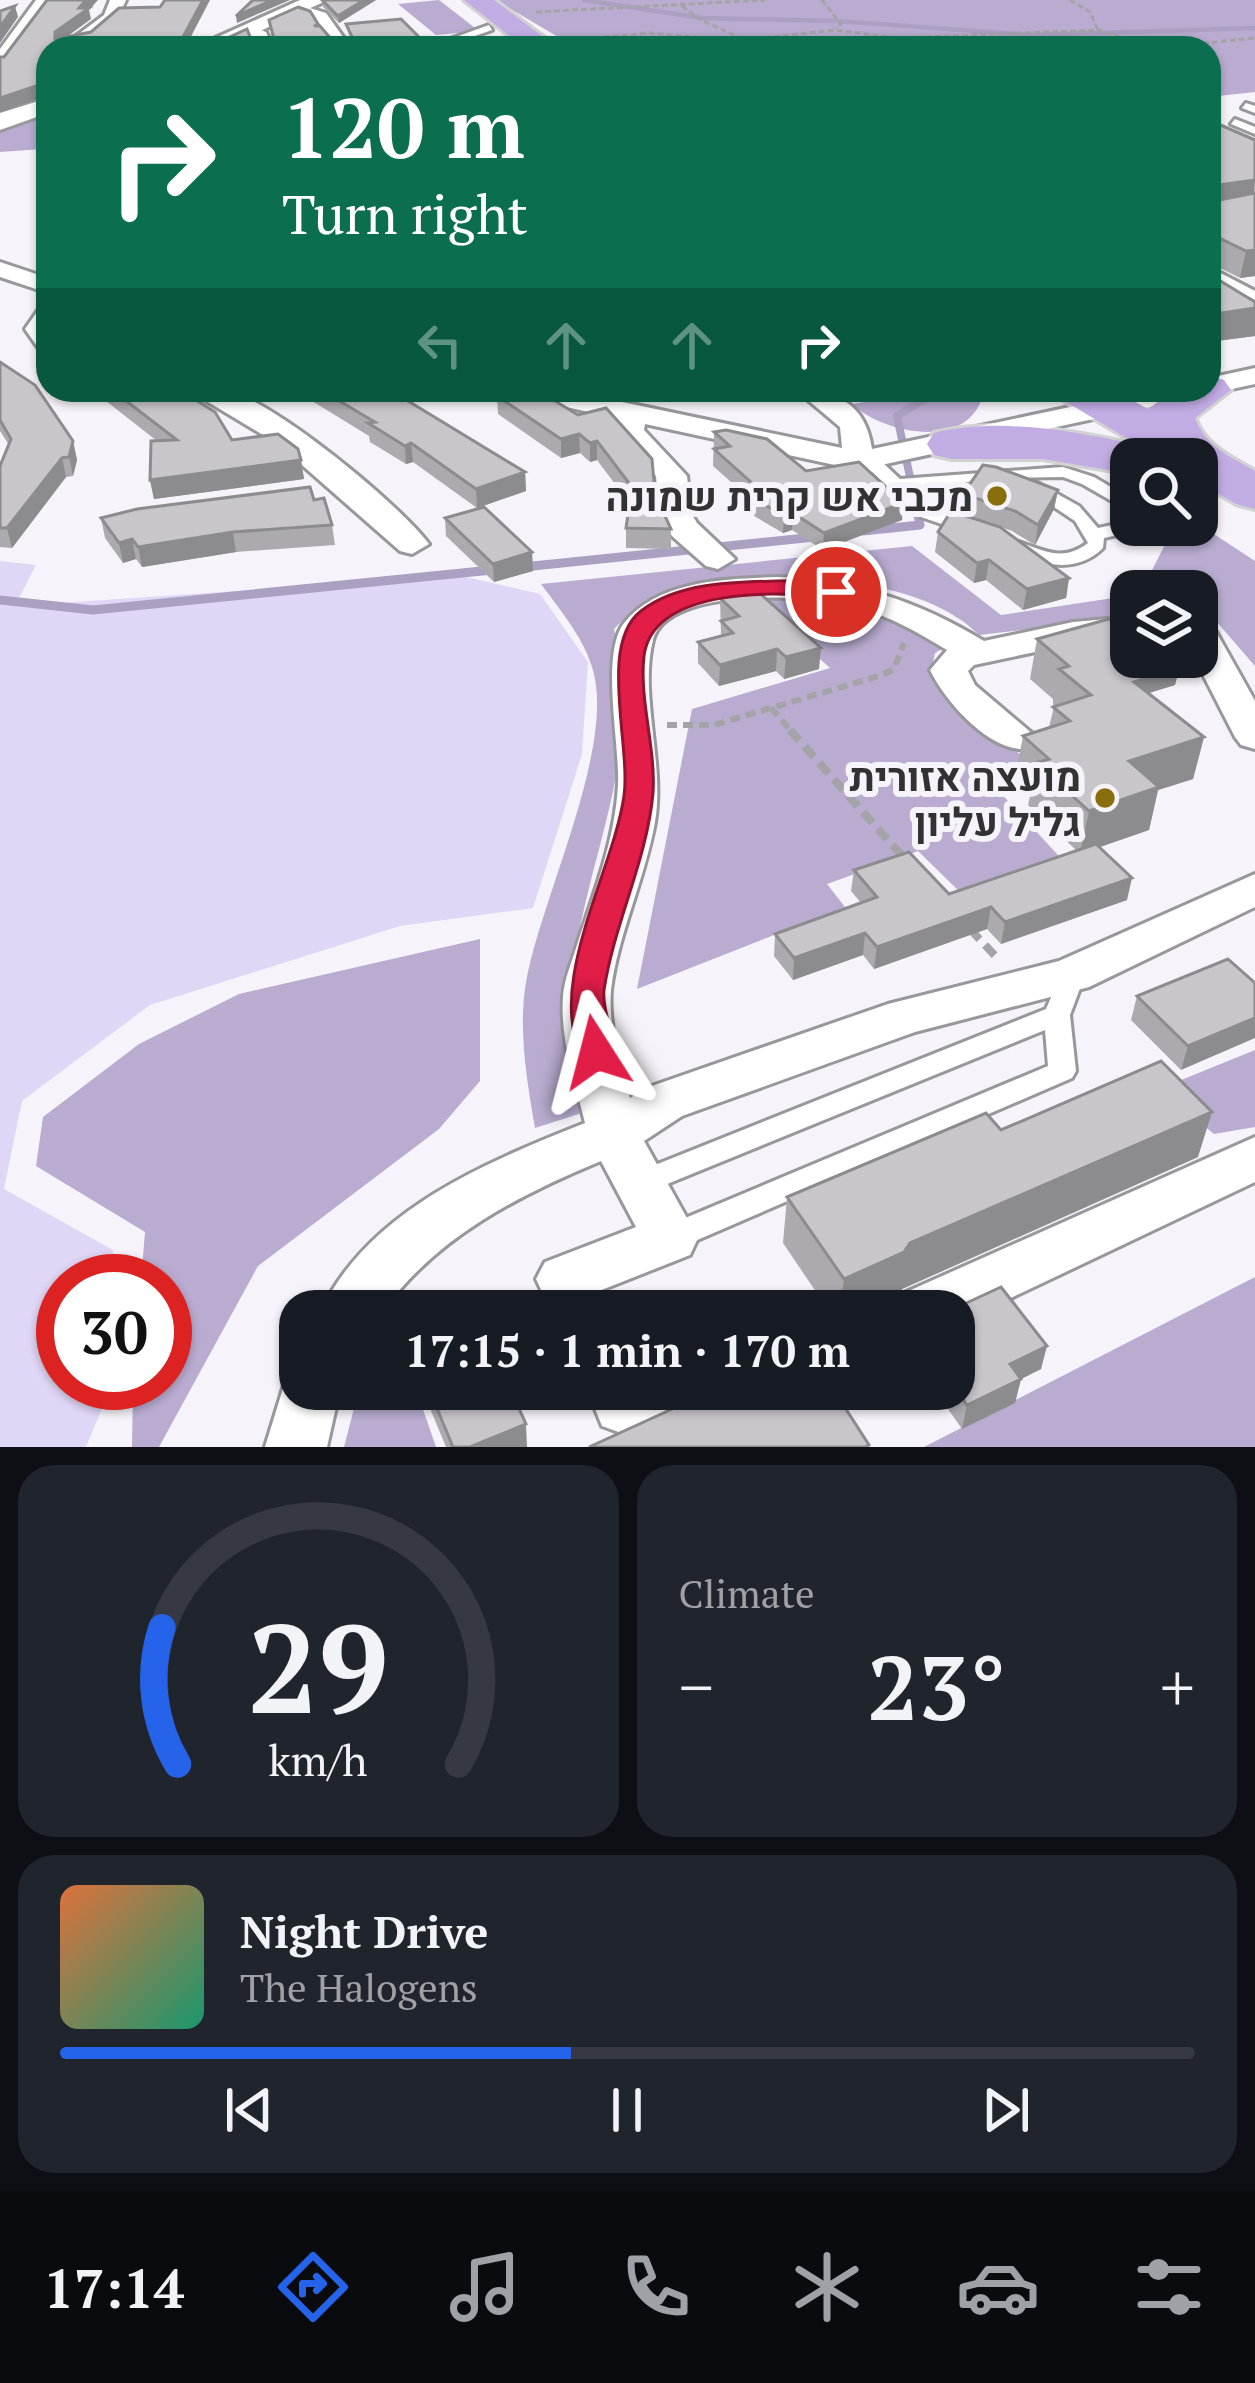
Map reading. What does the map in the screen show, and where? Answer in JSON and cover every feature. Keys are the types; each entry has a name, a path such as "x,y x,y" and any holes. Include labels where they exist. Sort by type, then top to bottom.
{"highway":[{"path":"452,0 488,14 518,36"},
{"path":"952,443 997,414 1000,402"},
{"path":"1076,402 1114,438"},
{"path":"1077,402 1153,438"},
{"path":"1181,438 1172,427 1170,413 1187,402"},
{"path":"952,443 1043,444 1110,455"},
{"path":"1218,471 1255,493"},
{"path":"1218,511 1255,535"}],"street":[{"path":"6,68 44,0"},
{"path":"85,36 111,17 118,0"},
{"path":"260,36 307,5 334,36"},
{"path":"0,122 36,109"},
{"path":"0,269 36,282"},
{"path":"226,402 293,436 412,544"},
{"path":"718,559 685,530 675,513 680,494 670,467 629,432 632,402 690,425 858,460 952,443 1072,402"},
{"path":"826,402 854,424 858,460"},
{"path":"305,494 351,488"},
{"path":"570,1290 565,1280 670,1238 613,1133 586,994 638,796 638,725 630,660 637,632 650,616 677,602 718,592 810,587 861,596 939,629 978,653"},
{"path":"1021,740 959,691 949,670 961,657 1110,630"},
{"path":"1218,668 1255,736"},
{"path":"369,1290 428,1224 518,1172 613,1133 664,1102 904,1017 1050,992 1255,890"},
{"path":"970,1290 1255,1158"},
{"path":"296,1447 305,1410"}],"lane":[{"path":"459,36 488,14"},
{"path":"1235,122 1254,130"},
{"path":"1221,278 1255,296"},
{"path":"858,460 878,468 927,513 985,533"},
{"path":"894,484 1039,470 1075,472 1110,494"},
{"path":"1006,539 1032,556 1063,560 1090,552 1096,544 1095,534 1076,512 1012,475"},
{"path":"1095,534 1110,531"},
{"path":"640,1183 1050,992 1062,1072 670,1238"}],"path":[{"path":"488,14 765,0"},
{"path":"822,0 841,24 834,30"},
{"path":"1070,0 1090,12 1098,30"},
{"path":"679,4 733,36"},
{"path":"778,36 834,30 882,36"},
{"path":"948,36 1098,30 1111,36"},
{"path":"623,36 689,36"},
{"path":"1221,41 1255,38"},
{"path":"638,725 714,724 882,675 894,669 907,637 939,629"},
{"path":"771,708 914,868"},
{"path":"960,919 1050,992"}],"shaded area":[{"path":"439,0 479,31 436,35 398,4"},
{"path":"495,0 1255,0 1255,92 1221,96 1221,36 556,36"},
{"path":"36,117 36,149 0,152 0,132"},
{"path":"980,402 963,423 926,432 885,424 852,404"},
{"path":"1218,537 1255,561 1255,666 1218,623 1218,570 1152,570 1164,546 1218,546"},
{"path":"912,546 1001,615 1110,598 1110,619 979,635 949,613 910,596 865,584 766,577 677,591 627,616 614,629 623,715 619,754 573,972 585,1112 535,1128 523,1037 526,982 585,782 597,703 584,647 541,584"},
{"path":"0,561 36,565 15,606 462,576 540,594 588,662 582,754 533,908 400,926 150,1005 22,1101 4,1189 113,1250 113,1254 36,1254 36,1410 101,1410 86,1447 0,1447"},
{"path":"790,595 874,613 953,643 935,653 931,672 943,691 1027,760 987,778 1068,866 963,895 918,851 827,884 845,907 637,989 692,709 830,668 753,598"},
{"path":"480,939 480,1081 439,1129 258,1266 192,1387 192,1254 143,1254 145,1232 36,1166 43,1117 139,1044 239,994"},
{"path":"1255,1050 1255,1127 1214,1134 1159,1089"},
{"path":"1255,1277 1255,1447 924,1447"},
{"path":"133,1410 179,1410 159,1447 132,1447"},
{"path":"354,1410 423,1410 436,1447 344,1447"}],"building":[{"path":"47,0 86,0 79,8 89,8 55,36 36,36 36,86 0,98 0,57"},
{"path":"165,0 203,0 184,36 70,36 91,32 119,8 160,7"},
{"path":"253,0 273,0 236,16"},
{"path":"322,0 364,0 338,16"},
{"path":"15,6 0,27 0,11"},
{"path":"298,7 310,11 318,24 314,26 329,36 273,36 269,20"},
{"path":"401,19 418,36 352,36 346,24"},
{"path":"1221,125 1255,140 1255,180 1221,185"},
{"path":"1255,193 1255,250 1246,251 1221,239 1221,200"},
{"path":"1221,281 1255,302 1255,308 1221,313"},
{"path":"0,362 35,385 36,402 47,402 73,441 69,457 62,458 7,528 0,528 0,466 11,439 0,420"},
{"path":"128,402 199,402 215,412 232,440 278,434 298,449 301,460 150,480 151,441 177,440"},
{"path":"341,402 410,402 525,472 476,489 411,443 405,446 368,423 375,422"},
{"path":"506,402 557,402 578,415 606,408 652,459 655,494 671,529 626,528 632,487 597,441 590,443 579,434 561,439"},
{"path":"714,432 767,439 806,471 859,462 903,503 824,533 793,513 784,516 750,496 762,492 714,449 730,446"},
{"path":"983,465 1058,490 1038,525 1015,511 963,494"},
{"path":"310,487 314,500 324,498 332,525 233,532 138,547 132,539 119,543 101,518 137,509"},
{"path":"484,507 532,552 493,564 445,518"},
{"path":"951,511 1000,527 1069,578 1027,589 989,560 977,563 938,532"},
{"path":"755,589 821,648 786,657 777,649 720,665 698,642 733,633 721,621 739,616 720,598"},
{"path":"1109,619 1110,678 1146,678 1134,682 1204,737 1129,761 1159,787 1089,811 1036,763 1049,759 1023,736 1070,721 1053,707 1091,695 1059,669 1069,666 1037,639"},
{"path":"1096,844 1132,878 1005,922 991,907 877,947 865,933 794,958 775,934 877,897 854,870 909,852 949,894"},
{"path":"1228,959 1255,983 1255,1018 1188,1046 1137,996"},
{"path":"1161,1061 1212,1112 910,1243 904,1252 844,1279 787,1197 986,1113 1001,1130"},
{"path":"1001,1287 1047,1346 1010,1364 1021,1379 975,1401 975,1299"},
{"path":"438,1410 520,1410 526,1424 470,1447 453,1447"},
{"path":"670,1410 846,1410 869,1445 865,1447 589,1447"}],"waterway":[{"path":"584,0 702,18 837,21 1032,35 1255,28"},
{"path":"911,482 897,416 920,402"},
{"path":"863,531 920,525 910,479"},
{"path":"523,567 815,537"},
{"path":"0,600 93,610 492,570"}],"place":[{"name":"מכבי אש קרית שמונה","path":"997,496"},
{"name":"מועצה אזורית גליל עליון","path":"1105,798"}],"route":[{"path":"596,1052 586,994 638,796 639,737 630,660 637,632 650,616 677,602 718,592 769,587 836,592"}]}
